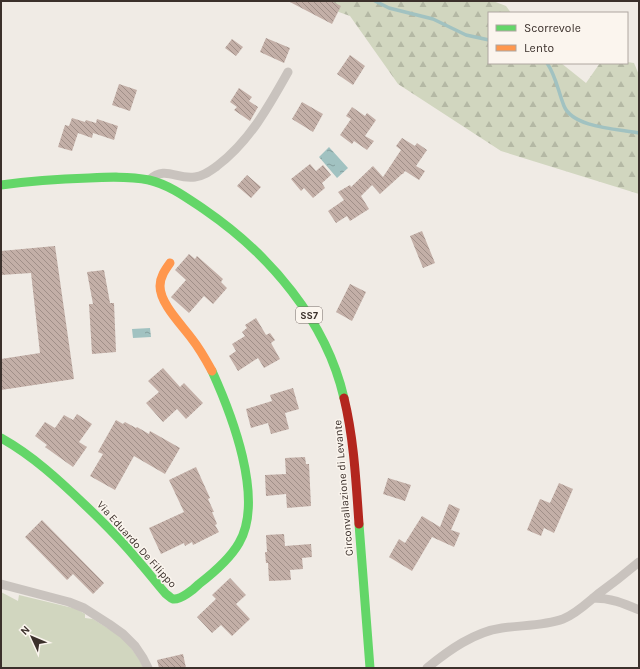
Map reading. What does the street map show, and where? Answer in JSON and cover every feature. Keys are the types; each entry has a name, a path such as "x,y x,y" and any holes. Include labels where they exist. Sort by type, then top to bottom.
{"main road":[{"name":"Circonvallazione di Levante","path":"1,185 59,179 104,177 149,180 175,191 212,214 260,256 289,287 305,308 319,332 331,358 348,412 351,432 370,668"},
{"name":"Via Eduardo De Filippo","path":"1,438 20,449 42,466 82,502 122,541 165,593 172,599 177,599 188,594 230,556 243,538 248,520 248,491 243,458 225,397 200,350 170,310 162,295 160,288 161,281 163,273 170,263"}],"street":[{"path":"149,180 156,175 163,173 191,178 206,173 221,163 236,149 256,125 288,72"},
{"path":"427,668 456,646 482,634 502,628 558,621 571,615 639,562"},
{"path":"1,584 69,602 89,611 123,634 135,646 148,668"},
{"path":"593,598 609,599 639,610"}],"green space":[{"path":"308,1 493,1 506,6 510,12 488,12 488,64 562,64 586,83 599,64 634,63 639,75 639,194 501,151 398,84 350,16"},
{"path":"1,592 18,601 19,595 77,609 85,614 85,618 93,619 125,639 143,668 1,668"}],"water":[{"path":"329,147 348,168 337,178 319,157"},
{"path":"150,328 151,337 133,338 132,329"}],"building":[{"path":"288,1 331,1 341,6 332,24"},
{"path":"266,38 290,48 284,63 260,52"},
{"path":"232,39 243,47 236,56 225,48"},
{"path":"350,55 365,66 353,85 337,74"},
{"path":"119,84 137,90 130,111 112,105"},
{"path":"239,88 252,97 249,101 258,107 250,121 234,110 237,107 230,102"},
{"path":"302,102 323,114 313,132 292,119"},
{"path":"352,107 365,116 367,113 376,120 365,136 374,141 367,150 354,141 352,144 340,135 351,119 346,116"},
{"path":"72,118 85,122 86,120 96,123 97,119 118,126 114,140 93,133 92,138 78,133 72,151 58,147 65,125 69,126"},
{"path":"402,138 415,146 417,143 427,150 416,166 425,171 419,180 405,171 380,194 372,185 361,196 369,209 350,221 347,216 336,223 328,211 344,200 338,192 350,185 351,187 373,166 383,177 401,150 396,146"},
{"path":"310,164 316,171 323,165 331,175 322,183 325,188 313,198 304,188 301,191 291,179"},
{"path":"247,175 261,187 251,198 237,186"},
{"path":"422,231 435,263 423,268 410,236"},
{"path":"55,246 74,379 1,390 1,359 40,353 31,273 1,275 1,251"},
{"path":"189,254 195,259 197,256 223,279 221,282 227,288 213,304 204,296 189,313 171,297 186,280 175,270"},
{"path":"104,270 110,303 114,303 116,352 92,354 89,304 93,304 87,272"},
{"path":"350,284 366,292 352,321 336,312"},
{"path":"256,318 266,335 270,333 275,340 271,343 280,359 264,368 258,358 238,371 229,356 236,351 232,344 245,336 242,332 247,328 245,325"},
{"path":"163,368 180,387 184,383 203,403 186,419 177,409 163,422 146,403 159,392 148,381"},
{"path":"293,388 299,409 285,413 289,429 271,434 268,423 251,428 246,409 272,401 270,395"},
{"path":"77,414 92,424 79,442 87,447 73,467 45,447 47,445 35,436 45,422 55,428 64,415 73,420"},
{"path":"116,420 123,424 125,422 136,428 137,427 149,434 150,431 180,448 165,474 134,456 115,490 90,476 103,454 98,452"},
{"path":"305,457 306,464 309,464 311,506 287,508 286,494 266,496 265,475 286,474 285,458"},
{"path":"196,467 210,498 208,499 214,512 212,512 217,524 215,525 219,532 193,545 192,542 185,546 184,543 161,554 149,528 184,512 169,480"},
{"path":"388,478 411,485 405,501 383,494"},
{"path":"559,483 573,489 554,533 544,528 541,536 527,530 540,499 550,503"},
{"path":"449,504 460,509 451,530 460,533 454,547 432,537 412,571 389,557 399,539 405,543 422,516 440,527"},
{"path":"42,520 104,583 93,594 73,574 67,580 25,537"},
{"path":"284,534 285,546 311,544 312,557 302,558 303,569 290,570 291,580 269,581 268,563 266,563 265,552 267,552 266,535"},
{"path":"230,578 246,595 236,604 250,619 232,636 221,625 212,633 197,617 216,599 212,595"},
{"path":"183,654 186,668 159,668 157,660"}],"waterway":[{"path":"375,1 389,8 433,19 466,35 488,40"},
{"path":"548,64 555,78 564,106 569,113 586,123 639,133"}],"traffic: fast":[{"path":"1,185 23,182 126,177 157,182 185,197 229,228 251,247 292,291 324,342 335,369 344,398"},
{"path":"1,438 35,461 92,512 134,555 166,594 173,599 180,598 194,589 236,548 246,525 248,503 247,480 242,456 228,409 212,371"},
{"path":"359,524 370,668"}],"traffic: slow":[{"path":"170,263 163,274 160,283 161,293 167,307 198,347 212,371"}],"traffic: jam":[{"path":"344,398 356,476 359,524"}]}
